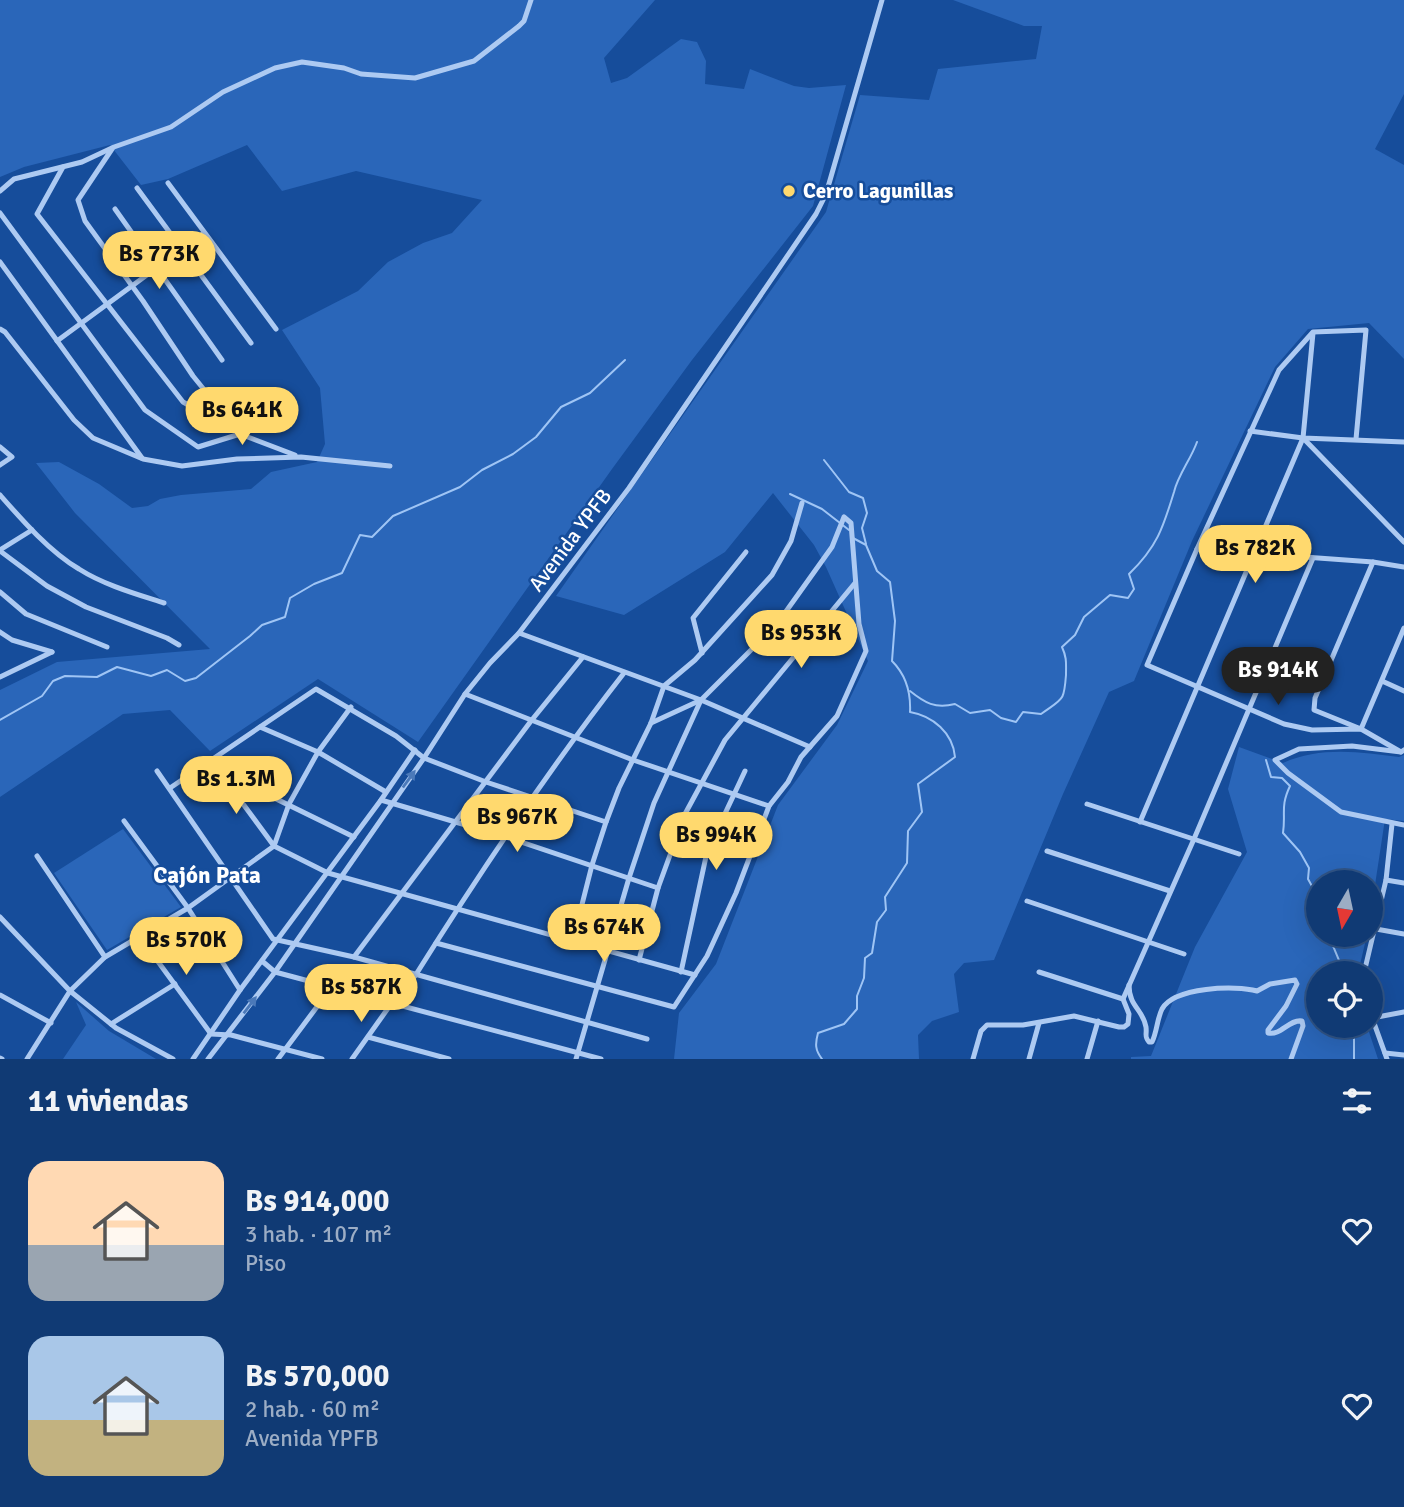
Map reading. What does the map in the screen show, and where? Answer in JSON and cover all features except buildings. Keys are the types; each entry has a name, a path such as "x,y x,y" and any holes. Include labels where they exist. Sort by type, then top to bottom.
{"street":[{"path":"0,191 14,179 82,162 114,147 172,127 223,92 289,64 310,62 361,74 415,78 474,61 524,21 531,0"},
{"name":"Avenida YPFB","path":"208,1059 275,972 425,758 465,694 519,633 629,488 816,214 826,194 882,0"},
{"path":"114,147 78,200 85,221 194,376 240,434"},
{"path":"63,167 37,214 183,402 240,434 301,457"},
{"path":"168,183 276,329"},
{"path":"137,188 251,343"},
{"path":"115,209 222,360"},
{"path":"0,213 145,410 198,447 240,434"},
{"path":"57,341 204,233"},
{"path":"0,262 143,459"},
{"path":"0,329 74,420 93,438 143,459 182,466 237,459 301,457 390,466"},
{"path":"1356,439 1366,330 1313,332 1279,370 1147,665 1297,728 1361,729"},
{"path":"1140,822 1303,438 1313,332"},
{"path":"1250,431 1303,438 1404,442"},
{"path":"1303,438 1404,542"},
{"path":"0,447 12,457 0,465"},
{"path":"0,495 32,530 78,569 128,592 164,603"},
{"path":"572,940 606,822 619,788 651,723 664,686 702,653 772,575 791,541 802,503"},
{"path":"436,943 597,987 674,1007 708,956 736,893 769,806 788,782 801,757 837,716 866,651 859,624 851,523 844,517 832,547 777,624 701,701 654,803 629,878 607,951 597,987 586,1023 577,1056"},
{"path":"32,530 0,550 47,586 86,607 179,645"},
{"path":"1197,549 1373,562 1404,567"},
{"path":"702,653 693,618 746,552"},
{"path":"973,1059 981,1031 987,1025 1039,1023 1074,1016 1124,1027 1128,1024 1129,1014 1123,999 1129,983 1194,839 1313,558"},
{"path":"1373,562 1313,706 1314,710 1321,714 1346,721 1402,751"},
{"path":"639,960 658,888 685,814 725,740 855,582"},
{"path":"0,592 26,614 107,647"},
{"path":"1361,729 1404,628"},
{"path":"0,632 12,640 52,652 0,677"},
{"path":"519,633 664,686 810,747"},
{"path":"354,957 531,721 583,657"},
{"path":"415,976 457,909 574,737 624,673"},
{"path":"1382,681 1404,691"},
{"path":"170,788 316,689 351,707 425,758 486,782 606,822"},
{"path":"465,694 633,760 769,806"},
{"path":"651,723 701,701"},
{"path":"27,1059 71,991 105,957 188,908 274,846 289,804 318,752 351,707"},
{"path":"260,727 318,752 386,793"},
{"path":"1402,751 1352,746 1299,749 1275,760 1288,773 1341,812 1404,825"},
{"path":"193,1059 240,990 382,800 415,750"},
{"path":"204,767 219,771 354,837"},
{"path":"157,771 273,939 354,957 647,1039"},
{"path":"219,771 274,846 328,873 695,975"},
{"path":"681,972 707,852 745,771"},
{"path":"382,800 506,837 658,888"},
{"path":"1087,804 1239,854"},
{"path":"124,821 188,908 240,990"},
{"path":"1383,895 1392,824"},
{"path":"1047,851 1170,891"},
{"path":"37,856 105,957"},
{"path":"1386,880 1404,883"},
{"path":"1027,901 1184,954"},
{"path":"0,917 71,991 111,1024 173,1059"},
{"path":"1383,930 1404,934"},
{"path":"140,937 211,1034"},
{"path":"262,961 275,972 577,1056 601,1059"},
{"path":"1039,972 1123,999"},
{"path":"1129,983 1130,1001 1144,1021 1145,1037 1152,1042 1162,1009 1172,1000 1209,988 1247,987 1257,990 1270,984 1295,980 1297,984 1290,998 1268,1030 1268,1033 1275,1034 1294,1021 1303,1021 1292,1059"},
{"path":"111,1024 175,984"},
{"path":"278,1059 331,988"},
{"path":"0,995 51,1023"},
{"path":"352,1059 391,1004"},
{"path":"1383,1014 1404,1012"},
{"path":"1087,1059 1098,1021"},
{"path":"1029,1059 1039,1023"},
{"path":"211,1034 228,1035 322,1059"},
{"path":"368,1037 449,1059"},
{"path":"1379,1038 1386,1056 1404,1055"}],"shaded area":[{"path":"0,0 655,0 604,58 611,83 627,78 681,39 697,42 706,61 705,84 744,89 750,69 794,86 809,88 846,85 813,206 692,360 418,742 318,679 210,751 170,710 123,714 0,797 0,690 57,662 210,649 75,513 36,463 59,462 99,484 132,508 148,506 160,499 181,495 251,489 271,472 317,462 325,444 320,388 282,330 358,291 388,262 423,243 452,233 482,200 356,171 282,191 247,145 168,179 141,185 110,145 24,167 0,177"},
{"path":"953,0 1404,0 1404,94 1375,149 1404,165 1404,359 1369,323 1308,329 1275,367 1192,541 1134,681 1109,692 994,960 964,963 954,974 959,1012 932,1021 918,1035 919,1059 674,1059 679,1013 716,964 778,805 837,725 868,661 814,545 773,493 725,552 624,615 556,596 826,212 860,95 929,100 938,69 1036,59 1042,26 1024,26"},
{"path":"1239,747 1283,763 1326,752 1399,757 1404,755 1404,821 1385,819 1377,870 1306,870 1306,947 1364,947 1361,961 1306,961 1306,1038 1371,1038 1378,1059 1131,1059 1151,1056 1195,947 1247,852 1228,789"},
{"path":"123,829 181,907 107,950 54,873"},
{"path":"76,1002 109,1031 156,1059 63,1059 86,1025"}],"waterway":[{"path":"0,720 42,696 53,681 65,676 97,677 117,667 151,676 167,670 185,681 196,678 262,625 285,617 290,598 314,584 342,573 360,535 372,537 393,516 460,487 482,470 513,454 536,437 561,407 590,393 625,360"},
{"path":"910,691 931,704 955,704 970,713 990,710 1001,718 1016,722 1023,712 1041,714 1058,702 1063,695 1066,675 1062,647 1075,635 1084,617 1110,595 1128,598 1134,589 1129,574 1158,536 1178,479 1197,442"},
{"path":"824,460 849,492 863,498 867,513 862,528 866,544"},
{"path":"790,494 822,509 849,530"},
{"path":"822,1059 816,1047 818,1033 844,1024 857,1009 857,996 864,978 865,958 872,953 877,922 886,910 885,897 907,863 908,831 922,812 918,784 955,757 946,733 926,717 910,712 907,684 892,661 895,621 890,582 877,571 866,545 853,538"},
{"path":"1266,760 1271,777 1282,778 1290,786 1284,805 1283,833 1300,852 1309,870"},
{"path":"1333,947 1339,961"},
{"path":"1354,1038 1354,1059"}],"place":[{"name":"Cerro Lagunillas","path":"789,191"}],"district":[{"name":"Cajón Pata","path":"207,875"}]}
